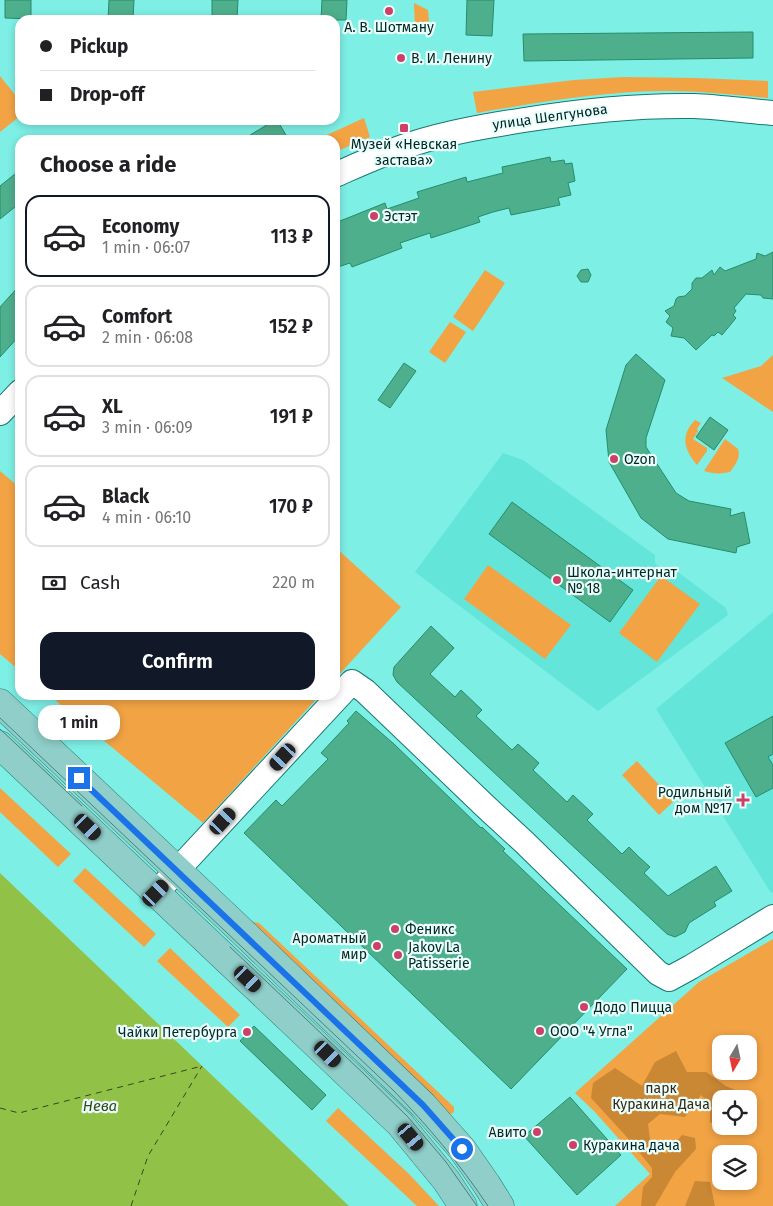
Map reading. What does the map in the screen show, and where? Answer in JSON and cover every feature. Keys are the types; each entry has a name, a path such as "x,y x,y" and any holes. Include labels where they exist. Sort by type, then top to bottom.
{"main road":[{"path":"0,703 423,1105 462,1149 500,1206"},
{"path":"0,745 400,1124 446,1180 463,1206"}],"street":[{"name":"улица Шелгунова","path":"340,173 410,144 439,136 472,128 560,114 641,106 695,106 773,113"},
{"path":"0,413 15,397"},
{"path":"340,695 352,682 365,691 658,972 669,978 691,967 773,917"},
{"path":"156,893 335,700"}],"shaded area":[{"name":"Школа-интернат № 18","path":"503,453 523,460 655,555 655,563 663,570 670,566 726,608 728,615 598,711 415,572"},
{"name":"Родильный дом №17","path":"773,612 773,892 771,893 656,709"}],"green space":[{"path":"414,3 428,10 430,33 415,28"},
{"path":"0,76 15,95 15,120 0,132"},
{"path":"623,77 768,81 768,98 718,93 644,91 572,98 477,113 473,92 574,80"},
{"path":"364,118 370,137 340,150 340,135 327,135"},
{"path":"485,270 505,283 473,331 453,317"},
{"path":"450,322 466,332 445,363 429,352"},
{"path":"773,355 773,412 722,378 761,366"},
{"path":"695,420 701,423 693,439 707,448 707,451 697,465 689,453 686,442 687,432"},
{"path":"725,439 738,449 739,452 734,467 727,473 704,471"},
{"path":"0,471 15,484 15,667 0,654"},
{"path":"340,552 401,607 340,674"},
{"path":"488,565 571,625 545,659 464,599"},
{"path":"661,576 700,604 657,662 619,633"},
{"path":"55,700 315,700 203,823"},
{"path":"637,761 674,801 659,815 622,775"},
{"path":"0,788 71,854 58,867 0,812"},
{"path":"85,868 156,934 144,947 73,881"},
{"path":"252,923 259,923 454,1107 454,1112 451,1114 447,1113"},
{"name":"парк Куракина Дача","path":"773,939 773,1206 615,1206 650,1174 594,1111 575,1093 699,982"},
{"path":"170,948 240,1015 228,1027 157,961"},
{"path":"676,1051 687,1072 706,1072 712,1076 712,1080 717,1080 735,1090 712,1090 712,1123 710,1122 710,1104 701,1095 685,1117 660,1114 648,1124 650,1139 666,1154 682,1135 695,1138 696,1149 675,1172 655,1206 641,1206 643,1187 652,1177 652,1168 591,1098 593,1083 615,1068 642,1086 655,1062"},
{"path":"338,1108 409,1174 439,1206 417,1206 326,1121"},
{"path":"695,1181 710,1182 715,1206 685,1206"}],"water":[{"name":"Нева","path":"0,873 349,1206 0,1206"}],"building":[{"path":"5,0 31,0 31,15 15,15 15,18 5,18"},
{"path":"109,0 134,0 133,15 108,15"},
{"path":"212,0 238,0 237,15 212,15"},
{"path":"322,0 347,0 346,20 340,20 340,15 321,15"},
{"path":"467,0 494,0 492,36 466,35"},
{"path":"753,32 753,58 524,61 523,34"},
{"path":"267,125 280,125 286,135 250,135"},
{"path":"550,157 551,162 564,160 565,164 572,163 575,181 568,183 571,195 558,198 560,205 511,215 509,208 493,212 478,217 480,222 431,238 430,233 400,243 402,248 352,267 350,263 340,266 340,221 385,203 387,209 419,198 417,192 466,177 467,182 503,173 502,167"},
{"path":"15,174 15,207 0,219 0,186"},
{"path":"773,252 773,299 763,298 761,295 746,294 734,308 736,311 733,315 736,318 722,335 718,332 714,336 712,335 696,350 684,338 671,336 673,328 666,322 670,316 665,311 674,306 678,297 685,296 692,289 692,283 696,278 702,278 712,270 714,275 720,267 725,271 756,259 757,253 765,256"},
{"path":"588,269 591,275 588,282 581,282 577,276 581,270"},
{"path":"15,290 15,340 0,357 0,307"},
{"path":"636,354 665,380 646,438 646,447 676,493 689,501 731,509 730,516 744,512 750,543 737,547 736,553 668,539 641,518 609,462 606,430 626,365"},
{"path":"404,363 416,371 390,408 378,400"},
{"path":"710,417 728,430 714,450 696,437"},
{"path":"512,502 633,590 610,622 489,534"},
{"path":"431,626 454,648 430,674 455,697 461,690 482,710 476,716 512,750 518,744 539,763 533,770 567,802 573,795 593,814 587,820 622,854 629,847 650,867 644,873 668,896 716,866 732,891 714,902 716,906 689,923 685,932 675,937 667,934 397,682 393,675 394,667"},
{"path":"356,711 482,827 505,849 503,851 627,969 511,1089 244,833 276,800 282,806 328,759 321,753 349,723 347,721"},
{"path":"773,716 773,754 768,757 773,765 773,788 756,797 725,743"},
{"path":"254,1026 326,1095 312,1110 240,1041"},
{"name":"Куракина дача","path":"570,1097 621,1155 577,1195 524,1136"}],"ferry route":[{"path":"0,1108 19,1113 202,1066"},
{"path":"131,1206 148,1156 202,1066"}],"tram line":[{"path":"0,718 393,1090 443,1146 488,1206"},
{"path":"0,729 82,806"},
{"path":"230,947 408,1117 446,1162 477,1206"}],"place":[{"name":"А. В. Шотману","path":"389,11"},
{"name":"В. И. Ленину","path":"401,58"},
{"name":"Музей «Невская застава»","path":"404,128"},
{"name":"Эстэт","path":"374,216"},
{"name":"Ozon","path":"614,459"},
{"name":"Школа-интернат № 18","path":"557,580"},
{"name":"Родильный дом №17","path":"743,800"},
{"name":"Феникс","path":"395,929"},
{"name":"Ароматный мир","path":"377,946"},
{"name":"Jakov La Patisserie","path":"398,955"},
{"name":"Додо Пицца","path":"584,1007"},
{"name":"ООО \"4 Угла\"","path":"540,1031"},
{"name":"Чайки Петербурга","path":"247,1032"},
{"name":"Авито","path":"537,1132"},
{"name":"Куракина дача","path":"573,1145"}],"route":[{"path":"79,778 423,1105 462,1149"}]}
